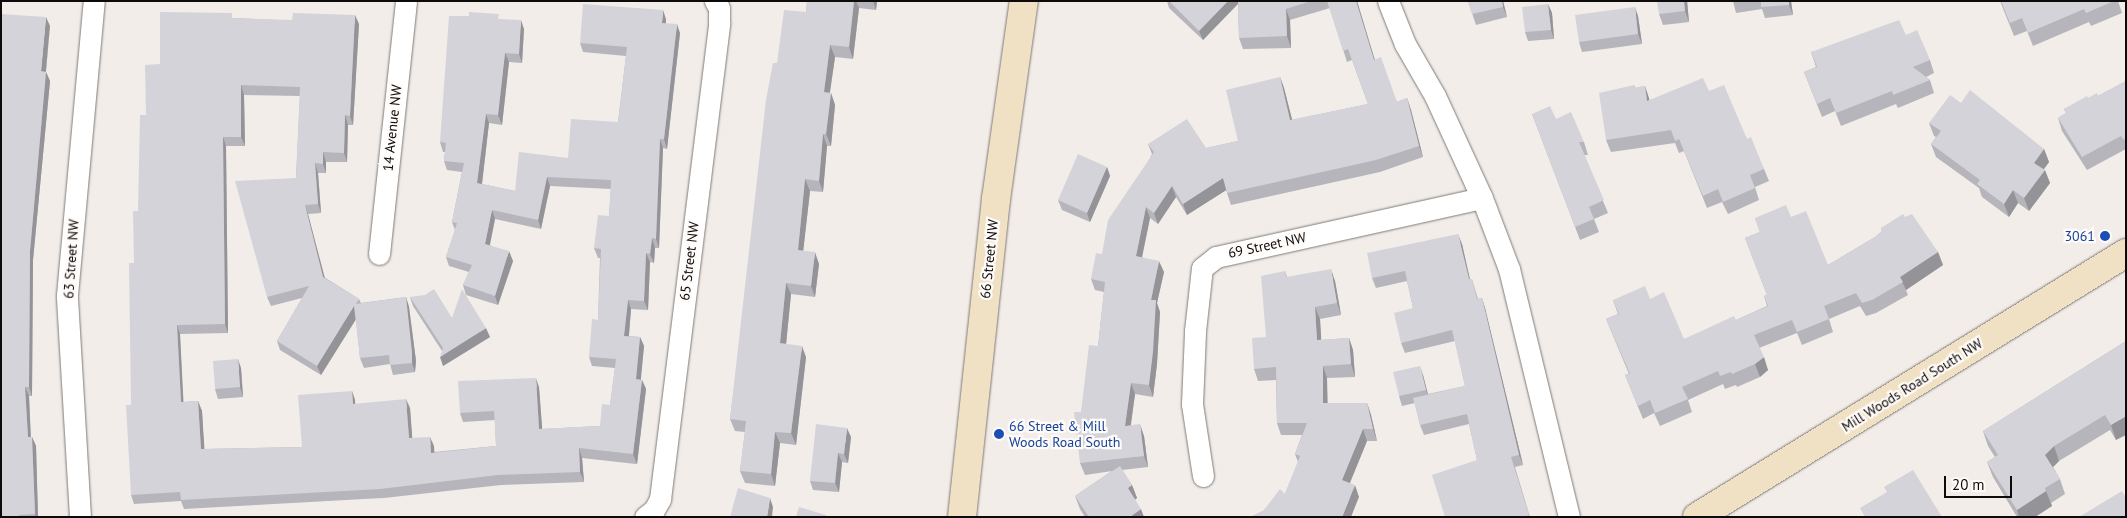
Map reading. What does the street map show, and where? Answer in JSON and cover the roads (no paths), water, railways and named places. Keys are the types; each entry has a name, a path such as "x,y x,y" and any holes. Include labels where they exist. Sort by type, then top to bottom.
{"main road":[{"name":"66 Street NW","path":"962,517 996,199 1024,1"},
{"name":"Mill Woods Road South NW","path":"1697,517 2126,253"},
{"path":"968,460 970,517"}],"street":[{"name":"63 Street NW","path":"80,517 67,294 94,1"},
{"name":"14 Avenue NW","path":"379,254 406,1"},
{"name":"65 Street NW","path":"645,517 654,510 660,498 719,23 719,8 715,1"},
{"path":"1388,1 1405,44 1435,96 1482,198 1508,269 1568,517"},
{"name":"69 Street NW","path":"1203,476 1192,404 1195,332 1202,268 1216,256 1482,198"}],"place":[{"name":"3061","path":"2105,236"},
{"name":"66 Street & Mill Woods Road South","path":"999,434"}]}
